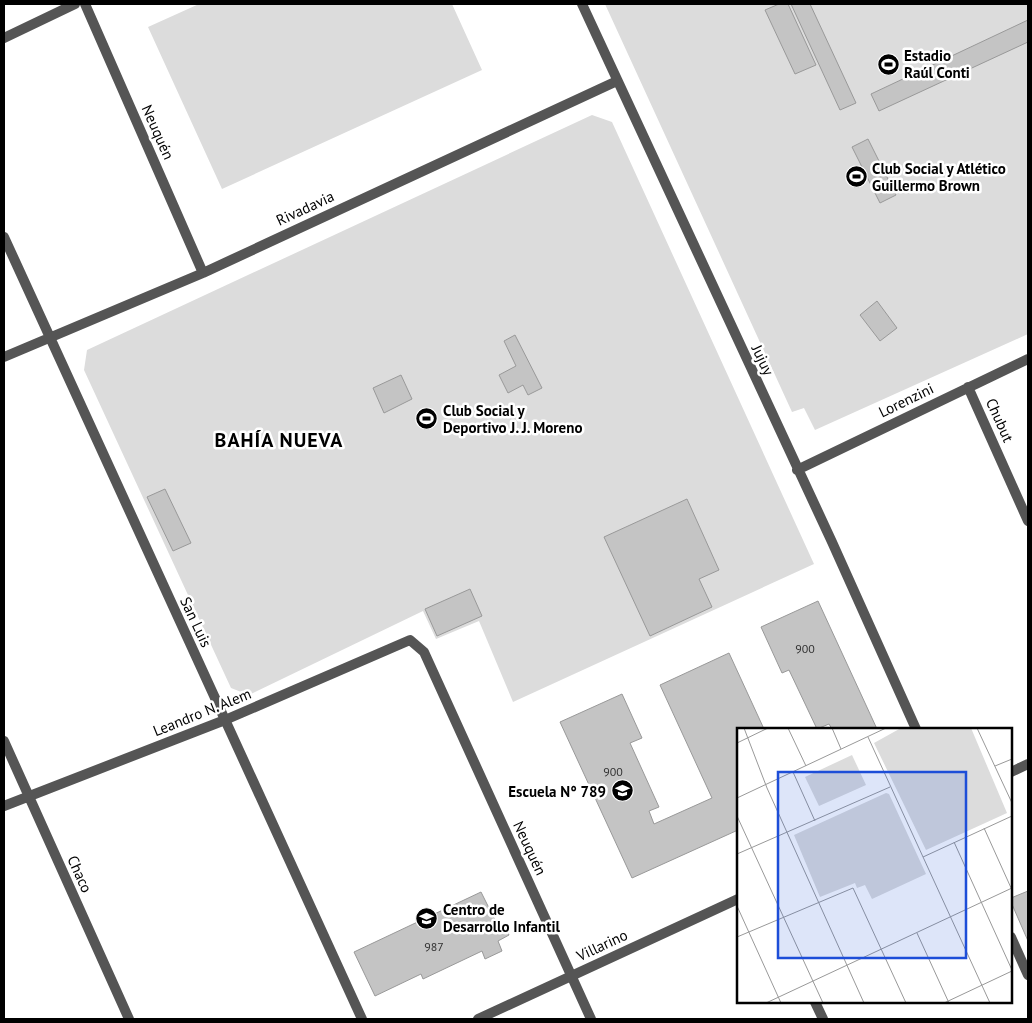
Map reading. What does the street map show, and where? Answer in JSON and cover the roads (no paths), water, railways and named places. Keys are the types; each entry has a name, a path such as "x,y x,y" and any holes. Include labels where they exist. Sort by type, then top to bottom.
{"street":[{"path":"4,38 75,4"},
{"name":"Neuquén","path":"85,4 203,272"},
{"name":"Jujuy","path":"582,4 832,542 916,728"},
{"name":"Rivadavia","path":"4,357 203,272 617,81"},
{"name":"San Luis","path":"4,237 362,1019"},
{"name":"Lorenzini","path":"797,470 1028,359"},
{"name":"Chubut","path":"968,387 1028,521"},
{"name":"Neuquén","path":"410,640 424,652 591,1019"},
{"name":"Leandro N. Alem","path":"4,806 225,720 410,640"},
{"name":"Chaco","path":"4,741 129,1019"},
{"path":"1012,772 1028,764"},
{"name":"Villarino","path":"478,1019 737,899"},
{"path":"1012,939 1028,975"},
{"path":"815,1003 823,1019"}],"place":[{"name":"Estadio Raúl Conti","path":"888,64"},
{"name":"Club Social y Atlético Guillermo Brown","path":"856,177"},
{"name":"Club Social y Deportivo J. J. Moreno","path":"427,419"},
{"name":"Escuela N° 789","path":"622,791"},
{"name":"Centro de Desarrollo Infantil","path":"427,918"}],"district":[{"name":"BAHÍA NUEVA","path":"279,440"}]}
